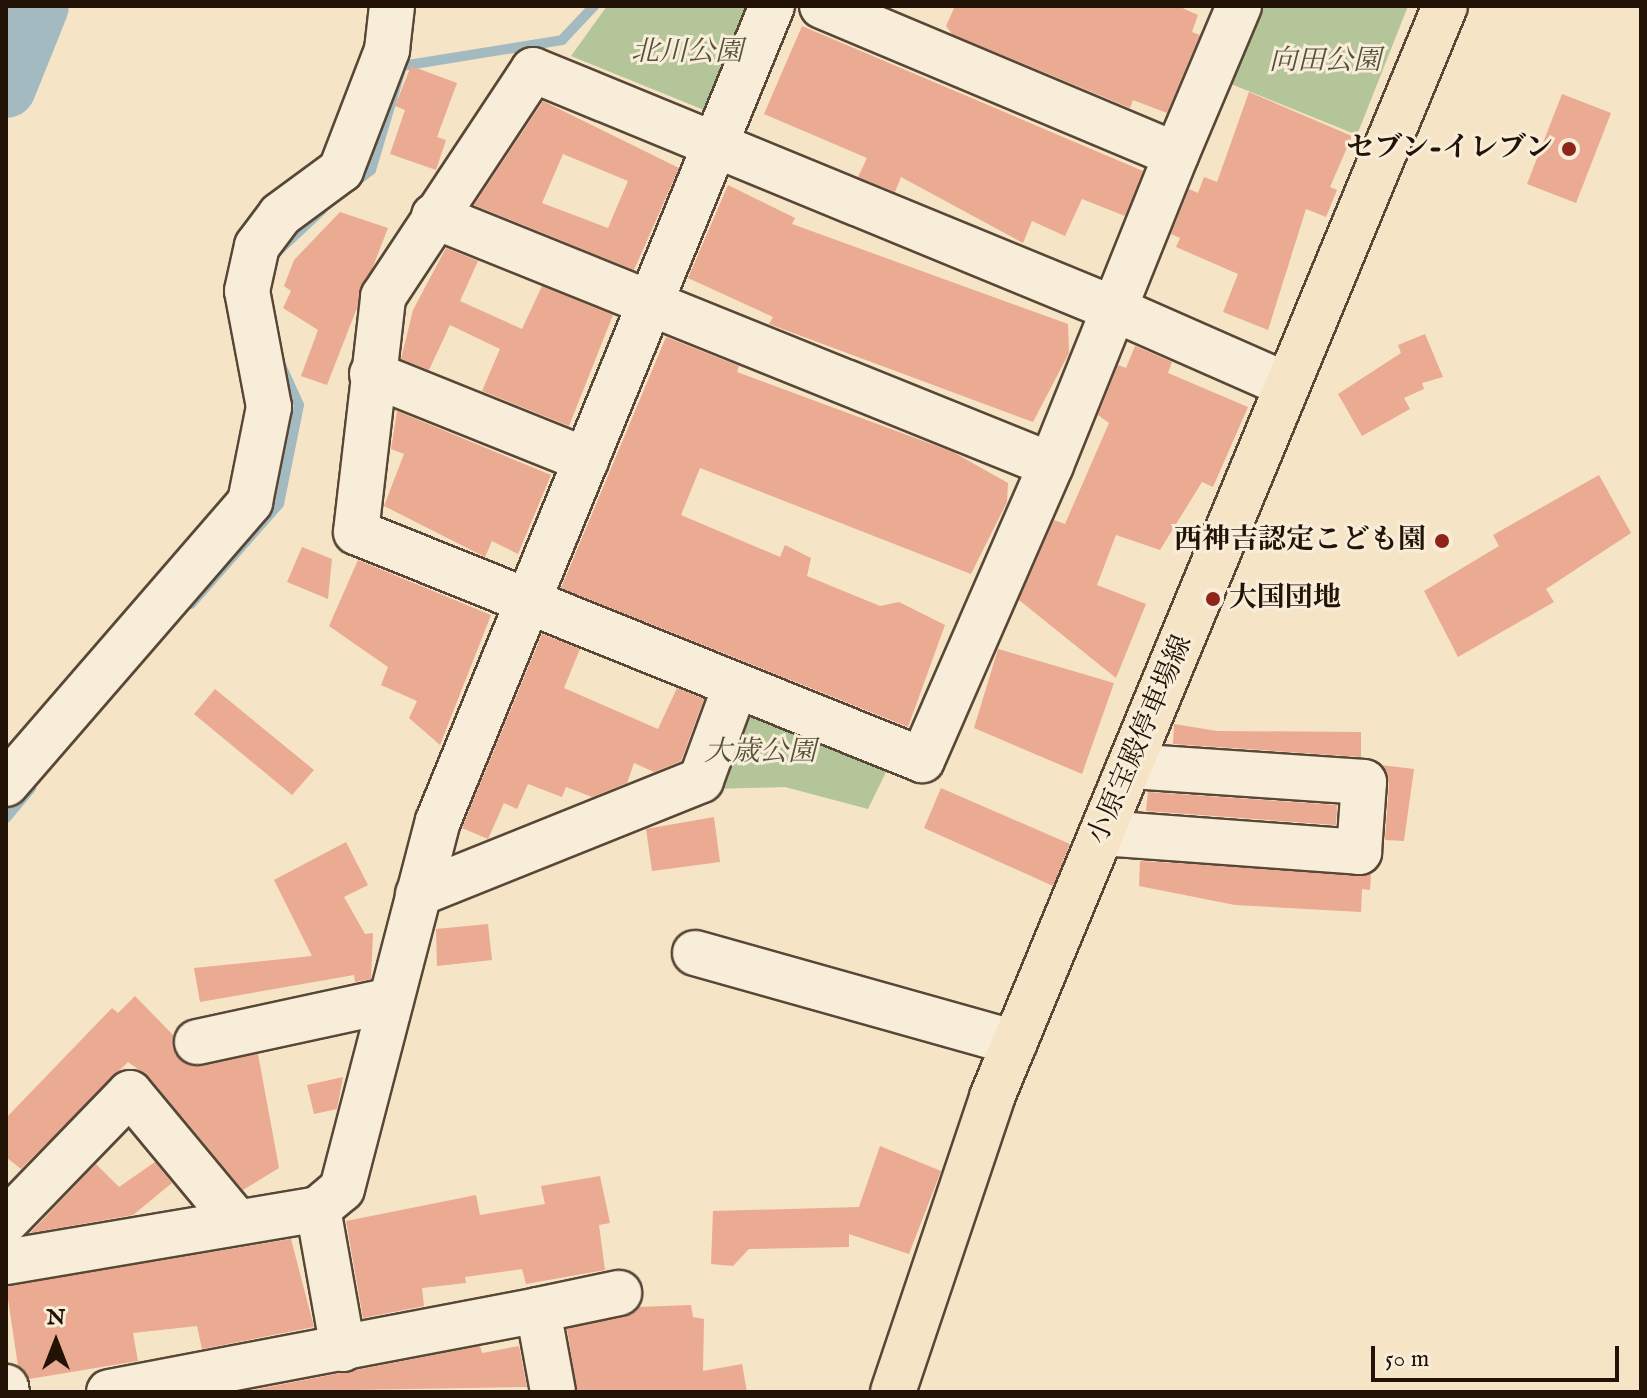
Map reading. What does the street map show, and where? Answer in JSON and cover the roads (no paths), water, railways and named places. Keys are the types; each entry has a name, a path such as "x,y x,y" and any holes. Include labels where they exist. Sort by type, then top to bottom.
{"main road":[{"name":"小原宝殿停車場線","path":"893,1392 1015,1043 1445,6"}],"street":[{"path":"6,784 250,502 269,407 247,291 257,246 280,215 341,170 387,50 392,6"},
{"path":"6,1262 318,1209 342,1189 438,821 526,602 654,304 772,6"},
{"path":"822,6 907,22 1176,155"},
{"path":"1239,6 1176,155 1114,309 1051,465 922,760 356,532 383,297 533,70 1114,309 1286,385"},
{"path":"434,216 1051,465"},
{"path":"372,374 586,460"},
{"path":"418,894 701,780 735,687"},
{"path":"1102,833 1359,852 1364,782 1132,766"},
{"path":"695,953 1015,1043"},
{"path":"197,1042 391,1000"},
{"path":"13,1201 130,1093 237,1222"},
{"path":"318,1209 343,1349"},
{"path":"109,1392 619,1293"},
{"path":"538,1310 553,1392"}],"waterway":[{"path":"6,88 39,6"},
{"path":"353,184 371,170 402,66 562,40 594,6"},
{"path":"278,251 322,210"},
{"path":"191,604 279,504 299,405 280,363"},
{"path":"6,818 31,788"}],"place":[{"name":"セブン-イレブン","path":"1569,149"},
{"name":"西神吉認定こども園","path":"1442,541"},
{"name":"大国団地","path":"1213,599"}],"park label":[{"name":"北川公園","path":"687,53"},
{"name":"向田公園","path":"1325,62"},
{"name":"大歳公園","path":"760,753"}]}
